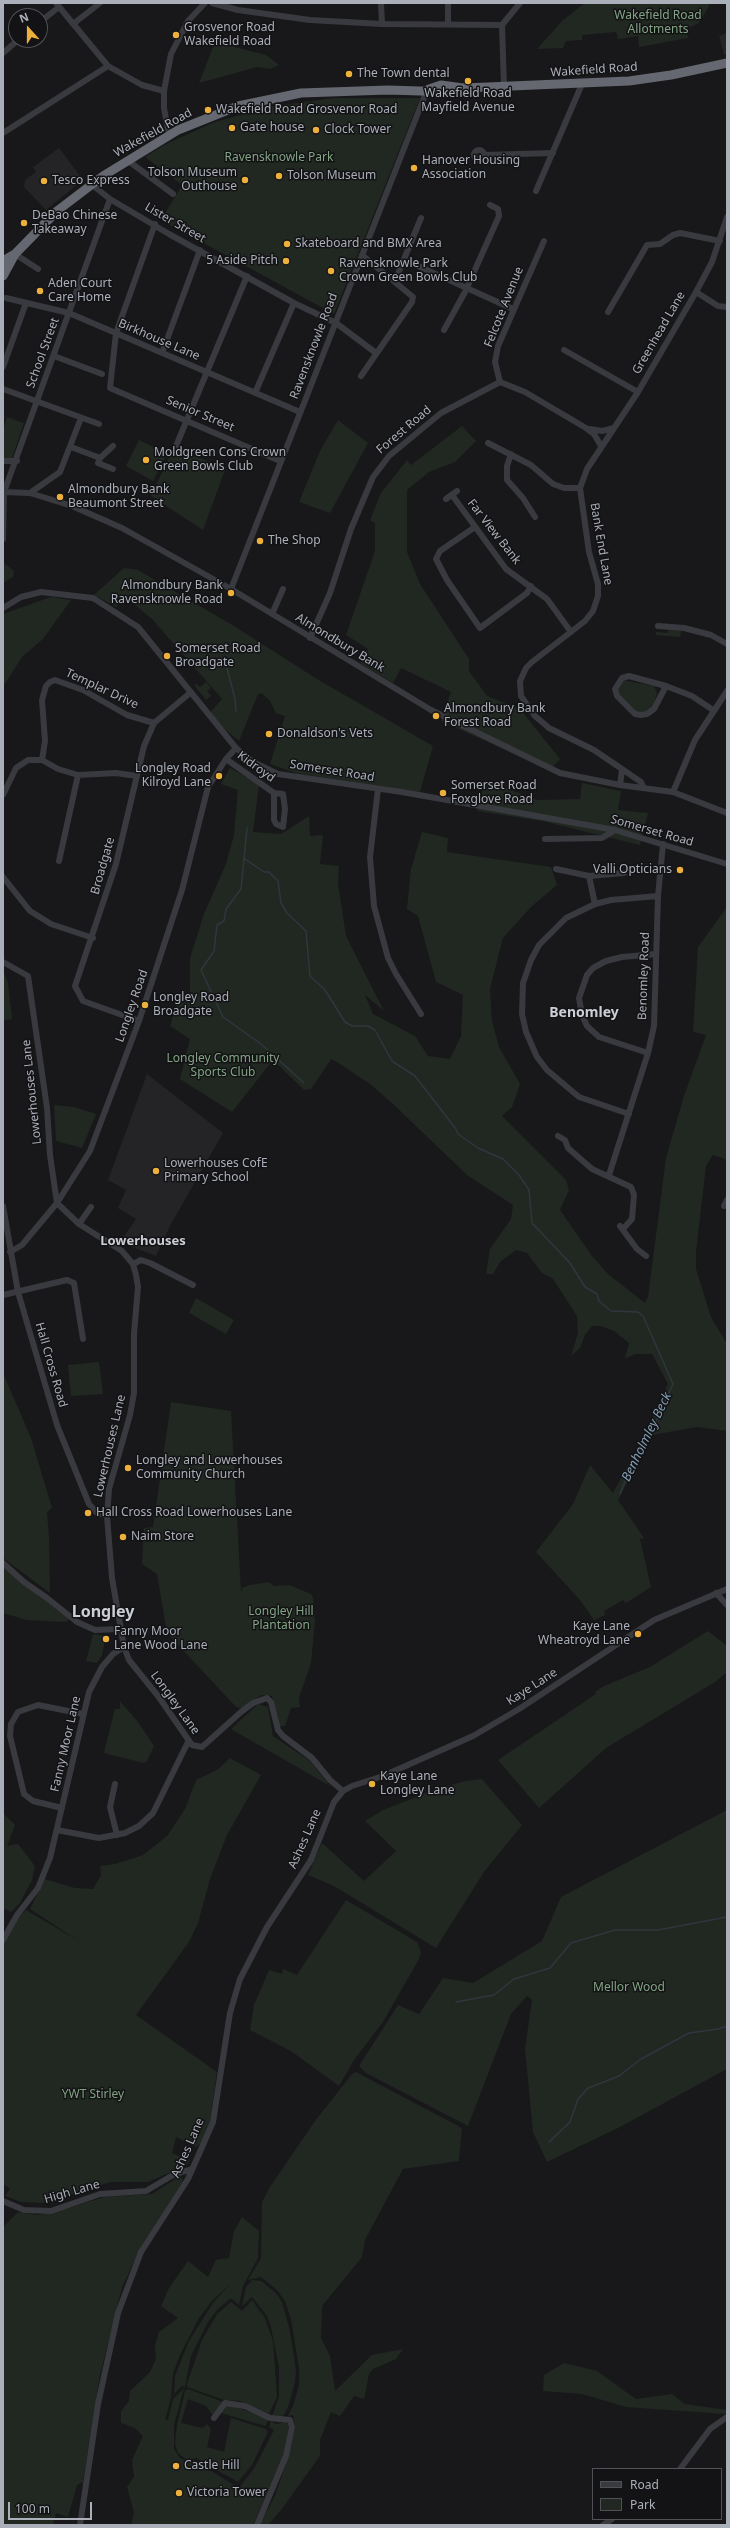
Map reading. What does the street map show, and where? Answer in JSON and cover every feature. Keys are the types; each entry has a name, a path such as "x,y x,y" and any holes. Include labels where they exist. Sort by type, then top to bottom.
{"highway":[{"name":"Wakefield Road","path":"3,261 14,254 57,212 91,184 126,160 169,135 216,114 286,95 347,90 428,90 440,85 464,88 582,84 671,75 726,63"},
{"name":"Wakefield Road","path":"3,276 14,254"}],"street":[{"path":"73,24 100,3"},
{"path":"169,135 164,108 164,91 171,54 188,21 205,3"},
{"path":"212,3 238,10 310,20 382,24 502,25"},
{"path":"381,3 382,24"},
{"path":"448,3 448,24"},
{"path":"504,86 502,25 520,3"},
{"path":"48,14 58,5 108,66 142,85 164,91"},
{"path":"3,133 108,66"},
{"path":"536,191 582,84"},
{"name":"Ravensknowle Road","path":"231,589 280,461 428,90"},
{"path":"484,155 553,153"},
{"path":"126,160 173,194"},
{"name":"Lister Street","path":"91,184 110,199 294,303 336,323 376,353"},
{"name":"School Street","path":"4,492 17,460 110,199"},
{"path":"444,330 466,292 466,287 499,216 498,209 490,205"},
{"name":"Greenhead Lane","path":"597,453 638,392 696,292 720,241 727,217"},
{"path":"395,281 421,218"},
{"path":"116,333 155,224"},
{"path":"608,312 647,245 660,244 673,235 680,233 720,241"},
{"name":"Felcote Avenue","path":"500,382 496,370 496,354 513,309 544,241"},
{"path":"162,353 200,250"},
{"path":"14,254 38,269"},
{"path":"361,376 412,302 412,295 362,255"},
{"path":"402,264 416,265 513,309"},
{"path":"176,446 248,276"},
{"path":"696,292 718,306 727,307"},
{"name":"Birkhouse Lane","path":"6,298 69,313 300,412"},
{"path":"3,367 26,303"},
{"path":"255,393 294,303"},
{"name":"Senior Street","path":"116,333 110,388 280,461"},
{"path":"564,350 638,392"},
{"path":"54,356 102,374"},
{"path":"500,382 525,392 586,428 594,434 601,446"},
{"name":"Forest Road","path":"310,638 330,593 363,499 380,466 411,437 441,413 500,382"},
{"path":"3,388 99,424"},
{"path":"30,493 60,472 81,418"},
{"path":"586,428 602,430 614,428"},
{"path":"488,443 531,465 554,484 564,488 580,488"},
{"path":"113,446 100,458 98,463 113,469"},
{"path":"71,447 100,458"},
{"name":"Bank End Lane","path":"597,453 587,469 580,488 589,552 598,584 598,596 593,611 571,632 526,668 520,681 521,696 529,710 549,728 589,748 641,782 644,788"},
{"path":"511,454 507,466 507,480 523,498 535,517"},
{"path":"3,460 17,460"},
{"name":"Far View Bank","path":"446,499 457,491"},
{"path":"3,539 4,492"},
{"name":"Almondbury Bank","path":"4,492 30,493 72,506 122,528 231,589 310,638 432,710 560,773 620,785 673,792 727,813"},
{"name":"Far View Bank","path":"452,495 506,569 547,599 571,632"},
{"path":"475,526 440,551 436,559 447,580 482,630 527,593 530,586"},
{"path":"272,614 283,589"},
{"name":"Somerset Road","path":"3,608 22,598 41,592 93,598 138,627 236,748 263,768 278,774 378,789 615,830 727,864"},
{"path":"658,626 684,628 711,635 727,644"},
{"path":"666,686 654,709 648,714 641,715 635,714 617,696 615,689 622,678 629,676 666,686 692,696 713,710"},
{"name":"Templar Drive","path":"42,760 45,741 42,700 46,686 55,680 84,690 127,715 154,723"},
{"path":"673,792 695,740 713,710 727,691"},
{"name":"Broadgate","path":"139,1021 83,1001 75,986 93,938 116,864 144,746 154,723 190,693"},
{"name":"Longley Road","path":"10,1252 22,1245 57,1203 90,1151 139,1021 182,890 204,800 212,778 236,748"},
{"name":"Kidroyd","path":"226,759 274,793 283,794 286,809 283,827 276,824 274,820 274,793"},
{"path":"3,795 16,768 28,760 42,760 58,769 78,775 116,773 137,776"},
{"path":"620,785 622,770"},
{"path":"59,861 78,775"},
{"path":"378,789 370,857 374,906 388,958 396,974 422,1014"},
{"path":"545,839 602,838 615,830"},
{"name":"Benomley Road","path":"609,1175 648,1053 656,1008 658,896 663,844"},
{"path":"556,869 589,876 624,873"},
{"path":"589,876 595,904"},
{"path":"3,877 9,887 30,911 51,924 93,938"},
{"path":"629,1114 592,1104 579,1097 557,1081 547,1070 531,1045 522,1014 523,983 531,960 539,945 566,918 595,904 611,900 658,896"},
{"path":"648,1053 599,1037 585,1020 580,998 587,975 593,968 606,961 622,957 656,954"},
{"name":"Lowerhouses Lane","path":"3,962 28,976 47,1108 50,1155 57,1203"},
{"path":"558,1136 592,1169 609,1175 631,1187 634,1195 632,1219 622,1227 637,1249 646,1256"},
{"path":"57,1203 79,1224 122,1251 133,1264 141,1260 150,1263 193,1285"},
{"name":"Hall Cross Road","path":"3,1206 18,1292 57,1425 89,1504 97,1514 108,1516"},
{"path":"79,1224 91,1207"},
{"path":"3,1251 10,1252"},
{"name":"Lowerhouses Lane","path":"120,1629 109,1553 108,1516 109,1489 130,1415 134,1394 134,1334 138,1286 133,1264"},
{"path":"3,1295 67,1280 74,1283 83,1339"},
{"path":"3,1563 24,1582 77,1622 95,1630 120,1629"},
{"name":"Kaye Lane","path":"343,1791 365,1781 383,1776 473,1736 519,1709 654,1620 727,1589"},
{"path":"716,1593 727,1605"},
{"name":"Longley Lane","path":"120,1629 129,1660 158,1696 188,1742 196,1748 202,1748 241,1712 253,1703 266,1698 271,1702 278,1730 283,1736 312,1758 330,1780 343,1791"},
{"name":"Fanny Moor Lane","path":"3,1940 38,1888 50,1858 89,1692 102,1667 113,1654 124,1647"},
{"path":"62,1808 33,1801 24,1794 10,1736 11,1724 18,1712 38,1705 83,1714"},
{"path":"57,1830 99,1838 117,1835 139,1826 153,1813 188,1742"},
{"path":"115,1784 110,1807 117,1835"},
{"name":"Ashes Lane","path":"80,2525 98,2404 118,2313 141,2252 192,2169 213,2122 230,2013 240,1979 267,1927 311,1860 330,1809 343,1791"},
{"name":"High Lane","path":"3,2201 24,2210 51,2211 100,2194 146,2191 173,2175 192,2169"},
{"path":"214,2418 225,2403 235,2403 270,2418 290,2420 292,2427 286,2456 257,2525"},
{"path":"681,2468 710,2429 727,2417"}],"shaded area":[{"path":"727,33 727,54 724,55 719,36"},
{"path":"59,148 83,180 46,210 24,187 25,180 36,172 33,167"},
{"name":"Lowerhouses CofE Primary School","path":"147,1074 223,1133 171,1224 156,1256 120,1242 136,1219 118,1208 126,1190 108,1180"}],"green space":[{"name":"Wakefield Road Allotments","path":"585,3 709,3 709,6 699,23 686,29 688,38 639,47 638,36 618,39 616,32 582,35 582,40 566,41 563,48 537,49 563,20"},
{"path":"215,42 266,55 279,65 270,69 257,67 199,83"},
{"name":"Ravensknowle Park","path":"333,98 420,98 334,314 161,220 182,185 145,157 164,145 215,122 269,107"},
{"path":"7,417 24,423 12,458 3,458 3,430"},
{"path":"338,420 368,443 330,513 299,502 320,451"},
{"path":"462,426 476,441 455,462 429,472 407,490 407,552 420,584 469,659 469,671 487,696 520,709 560,759 550,770 441,721 451,692 401,668 393,683 360,663 368,649 346,635 375,551 375,523 370,520 381,493 407,460 411,465"},
{"name":"Moldgreen Cons Crown Green Bowls Club","path":"139,440 167,454 153,481 126,466"},
{"path":"173,449 226,467 203,530 151,496"},
{"path":"3,562 14,571 13,577 3,583"},
{"path":"124,568 138,570 234,626 317,679 433,746 420,792 296,773 270,764 285,716 276,713 270,701 262,693 258,694 239,741 208,715 222,699 152,619 127,598 116,607 94,595"},
{"path":"51,597 71,600 43,639 22,657 3,687 3,614"},
{"path":"668,630 681,631 680,637 656,635 656,632 668,633"},
{"path":"622,680 654,686 657,693 653,706 646,713 636,712 618,696 617,687"},
{"path":"206,682 211,688 207,691 211,696 206,700 194,685 196,684 200,687"},
{"name":"Longley Community Sports Club","path":"230,768 259,784 253,832 281,834 309,816 310,836 323,835 320,864 339,866 338,884 346,936 384,1011 365,995 373,1014 415,1036 428,1056 450,1059 461,1036 463,995 436,982 418,916 407,909 411,869 422,832 448,838 447,852 551,867 557,885 531,907 503,938 490,989 492,1021 499,1047 520,1084 512,1107 502,1116 566,1180 569,1190 560,1210 592,1256 608,1274 645,1303 648,1297 666,1158 684,1096 706,1035 693,1032 698,947 727,907 727,1160 713,1155 706,1166 696,1252 696,1269 711,1317 727,1344 727,1431 697,1427 652,1435 618,1500 644,1538 640,1539 651,1587 626,1603 623,1600 604,1611 605,1615 594,1620 580,1600 536,1552 573,1504 590,1465 613,1493 647,1430 668,1384 652,1354 636,1354 625,1358 629,1343 614,1331 601,1326 592,1326 585,1335 580,1348 571,1356 578,1333 577,1316 553,1279 542,1273 527,1253 516,1250 500,1262 493,1274 486,1274 490,1249 511,1219 513,1205 467,1175 370,1084 337,1062 331,1059 311,1089 304,1090 273,1060 232,1112 180,1079 190,1039 170,1026 178,1000 190,997 190,958 204,914 226,864 234,835 238,790 221,784"},
{"path":"485,780 537,800 580,799 582,783 621,791 618,810 648,813 640,845 542,821 477,811"},
{"path":"3,970 8,983 12,1019 3,1021"},
{"path":"54,1105 74,1107 96,1114 82,1148 56,1141"},
{"path":"196,1298 234,1320 226,1334 189,1313"},
{"path":"99,1362 103,1394 71,1396 68,1365"},
{"path":"3,1373 31,1438 52,1508 47,1512 50,1593 3,1558"},
{"name":"Longley Hill Plantation","path":"171,1402 231,1411 241,1592 242,1588 250,1585 269,1582 274,1586 289,1585 311,1594 313,1598 315,1622 311,1663 299,1698 300,1707 291,1708 285,1726 279,1726 272,1696 262,1695 241,1708 236,1707 167,1633 157,1574 142,1564 144,1528 153,1527"},
{"path":"3,1565 70,1616 67,1622 27,1620 3,1613"},
{"path":"708,1631 727,1646 727,1672 715,1682 606,1748 539,1808 498,1760 596,1694 595,1692 604,1686 650,1667"},
{"path":"93,1634 106,1636 102,1655 97,1663 86,1661"},
{"path":"120,1701 138,1722 154,1746 147,1761 144,1763 104,1753 115,1709 120,1709"},
{"path":"258,1704 268,1707 273,1736 310,1761 330,1786 231,1729"},
{"name":"YWT Stirley","path":"230,1758 261,1775 227,1835 210,1879 198,1923 189,1942 136,2015 217,2072 210,2121 201,2143 196,2147 176,2137 172,2153 190,2161 185,2166 148,2182 110,2182 45,2203 21,2202 5,2196 10,2189 3,2184 3,1943 18,1918 26,1910 79,1941 30,1909 45,1879 75,1888 93,1889 101,1875 100,1866 115,1864 143,1855 167,1836 185,1809 196,1780 217,1770"},
{"path":"482,1779 522,1825 484,1872 436,1948 334,1886 308,1875 322,1843 364,1881 396,1851 365,1821 383,1810 434,1790 465,1781"},
{"name":"Mellor Wood","path":"727,1810 727,2069 618,2128 547,2162 533,2132 525,2049 532,2000 527,1996 511,2014 468,2126 366,2073 359,2066 398,2005 419,2014 443,1978 473,1983 542,1941 561,1897"},
{"path":"3,1813 15,1825 7,1846 18,1844 35,1866 32,1880 20,1903 11,1912 3,1908"},
{"path":"346,1900 417,1942 421,1952 419,1959 383,2022 354,2060 339,2086 291,2051 250,2030 254,2005 269,1970 282,1974 283,1969 297,1975"},
{"path":"356,2072 462,2128 459,2161 403,2169 365,2240 362,2257 322,2306 321,2338 330,2356 335,2391 372,2355 403,2349 396,2359 373,2369 369,2374 364,2399 354,2396 340,2416 331,2412 320,2440 320,2456 281,2510 268,2525 259,2525 275,2496 288,2457 295,2427 293,2415 288,2416 293,2406 299,2385 299,2368 291,2319 285,2301 277,2290 261,2277 248,2280 261,2258 262,2202 270,2187 315,2121 352,2074"},
{"path":"180,2176 183,2180 181,2185 144,2242 122,2287 100,2375 83,2482 77,2485 68,2517 56,2513 53,2525 3,2525 3,2227 18,2212 36,2215 52,2213 104,2197 152,2194"},
{"path":"242,2217 259,2231 258,2258 243,2286 239,2305 231,2298 217,2310 208,2322 191,2356 185,2387 182,2386 174,2394 175,2376 189,2341 213,2303 230,2284 212,2301 199,2318 180,2355 173,2373 171,2398 165,2420 168,2420 173,2399 184,2388 174,2425 174,2449 179,2457 188,2463 194,2460 237,2487 240,2487 255,2467 274,2430 269,2427 271,2421 276,2424 286,2422 289,2426 284,2455 253,2525 131,2525 134,2513 127,2487 134,2477 132,2460 143,2436 135,2428 121,2423 121,2411 129,2401 130,2391 150,2372 156,2359 155,2345 159,2332 178,2318 161,2306 169,2288 188,2261 208,2277 216,2260 229,2258 234,2231"},
{"path":"252,2280 261,2281 276,2293 282,2302 290,2331 296,2370 295,2383 288,2407 284,2415 280,2416 272,2416 279,2397 279,2367 271,2327 267,2316 252,2297 242,2306 246,2287"},
{"path":"252,2300 265,2318 273,2341 277,2397 269,2414 240,2401 224,2400 187,2387 202,2340 217,2314 231,2302 242,2311"},
{"path":"564,2363 597,2371 636,2399 672,2394 685,2404 727,2410 727,2412 725,2414 626,2407 582,2394 543,2391 544,2375"},
{"path":"188,2389 269,2419 265,2426 218,2412 212,2414 206,2406 188,2399 181,2423 203,2428 207,2424 211,2429 207,2447 224,2452 231,2418 266,2429 268,2432 252,2465 238,2482 196,2458 187,2460 178,2453 175,2444 177,2425 185,2391"}],"waterway":[{"path":"227,668 235,699 236,712"},
{"path":"247,828 241,889 226,909 224,921 217,925 214,951 201,970 223,1017 261,1044 304,1083"},
{"name":"Benholmley Beck","path":"245,859 264,872 269,872 278,881 281,903 287,913 306,931 310,976 325,990 345,1022 352,1026 368,1026 375,1030 392,1061 415,1076 456,1129 458,1134 478,1148 503,1159 519,1175 529,1190 532,1223 570,1263 585,1287 597,1294 599,1301 611,1311 638,1312 643,1316 673,1384 648,1439 632,1464 620,1494"},
{"path":"456,2002 494,1995 514,1979 550,1968 571,1943 615,1930 658,1930 727,1917"},
{"path":"549,2142 570,2122 578,2099 588,2088 619,2076 641,2059 689,2033 718,2029 727,2026"}],"place":[{"name":"Grosvenor Road Wakefield Road","path":"176,35"},
{"name":"The Town dental","path":"349,74"},
{"name":"Wakefield Road Mayfield Avenue","path":"468,81"},
{"name":"Wakefield Road Grosvenor Road","path":"208,110"},
{"name":"Gate house","path":"232,128"},
{"name":"Clock Tower","path":"316,130"},
{"name":"Hanover Housing Association","path":"414,168"},
{"name":"Tolson Museum","path":"279,176"},
{"name":"Tolson Museum Outhouse","path":"245,180"},
{"name":"Tesco Express","path":"44,181"},
{"name":"DeBao Chinese Takeaway","path":"24,223"},
{"name":"Skateboard and BMX Area","path":"287,244"},
{"name":"5 Aside Pitch","path":"286,261"},
{"name":"Ravensknowle Park Crown Green Bowls Club","path":"331,271"},
{"name":"Aden Court Care Home","path":"40,291"},
{"name":"Moldgreen Cons Crown Green Bowls Club","path":"146,460"},
{"name":"Almondbury Bank Beaumont Street","path":"60,497"},
{"name":"The Shop","path":"260,541"},
{"name":"Almondbury Bank Ravensknowle Road","path":"231,593"},
{"name":"Somerset Road Broadgate","path":"167,656"},
{"name":"Almondbury Bank Forest Road","path":"436,716"},
{"name":"Donaldson's Vets","path":"269,734"},
{"name":"Longley Road Kilroyd Lane","path":"219,776"},
{"name":"Somerset Road Foxglove Road","path":"443,793"},
{"name":"Valli Opticians","path":"680,870"},
{"name":"Longley Road Broadgate","path":"145,1005"},
{"name":"Lowerhouses CofE Primary School","path":"156,1171"},
{"name":"Longley and Lowerhouses Community Church","path":"128,1468"},
{"name":"Hall Cross Road Lowerhouses Lane","path":"88,1513"},
{"name":"Naim Store","path":"123,1537"},
{"name":"Kaye Lane Wheatroyd Lane","path":"638,1634"},
{"name":"Fanny Moor Lane Wood Lane","path":"106,1639"},
{"name":"Kaye Lane Longley Lane","path":"372,1784"},
{"name":"Castle Hill","path":"176,2466"},
{"name":"Victoria Tower","path":"179,2493"}],"district":[{"name":"Benomley","path":"584,1013"},
{"name":"Lowerhouses","path":"143,1241"},
{"name":"Longley","path":"103,1612"}]}
